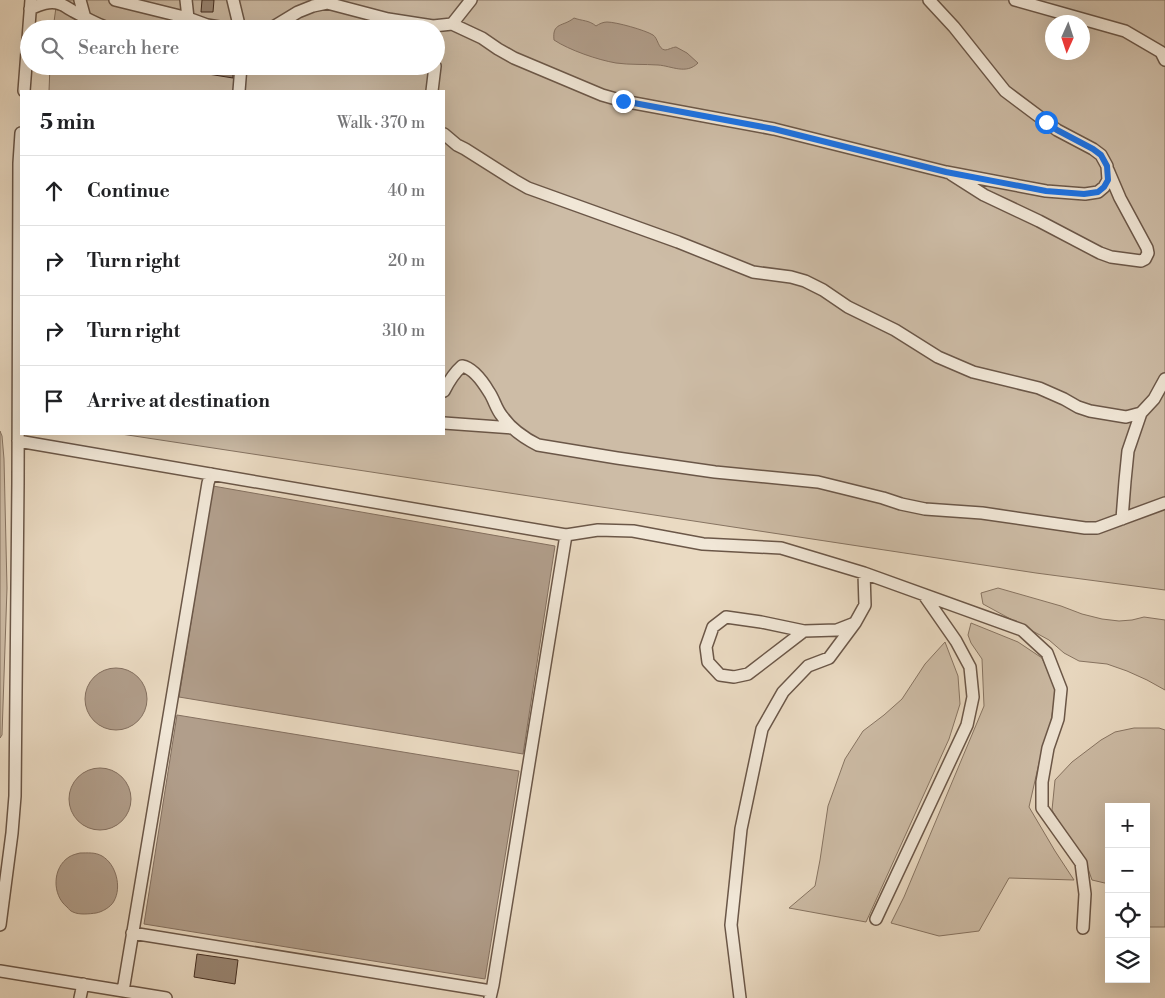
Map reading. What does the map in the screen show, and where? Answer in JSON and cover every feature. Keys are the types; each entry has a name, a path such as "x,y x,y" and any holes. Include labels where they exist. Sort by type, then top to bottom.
{"street":[{"path":"80,0 84,18"},
{"path":"115,0 192,20"},
{"path":"186,0 188,18"},
{"path":"234,0 238,20"},
{"path":"452,24 471,0"},
{"path":"929,0 954,27 1005,91 1057,130 1101,155 1120,198 1147,248 1146,259 1141,261 1100,253 984,195 946,172"},
{"path":"1015,0 1125,31 1161,52 1165,60"},
{"path":"29,20 30,5 59,3 88,20"},
{"path":"284,20 312,6 327,3 393,20"},
{"path":"445,26 452,24 482,38 514,58 613,98 774,129 946,172 1046,191 1084,194 1098,192 1104,187 1108,180 1107,166"},
{"path":"24,90 25,75"},
{"path":"239,90 240,75"},
{"path":"432,90 434,75"},
{"path":"445,135 457,145 528,188 678,242 753,272 791,277 805,281 823,290 848,307 895,330 938,357 956,365 988,376 1039,388 1090,411 1126,417 1141,413"},
{"path":"0,925 15,796 20,148"},
{"path":"445,389 457,370 462,366 468,367 478,376 501,415 512,428 526,439 538,445 715,472 818,482 925,509 982,512 1085,528 1097,528 1165,503"},
{"path":"1122,519 1128,451 1141,413 1154,399 1165,379"},
{"path":"445,423 512,428"},
{"path":"18,441 566,535 598,530 633,532 703,544 780,548 864,573 1022,630 1047,653 1061,689 1058,720 1048,748 1042,782 1042,808 1081,863 1086,894 1082,928"},
{"path":"123,991 211,474"},
{"path":"132,933 490,995 566,535"},
{"path":"740,998 732,925 741,829 762,729 783,692 808,666 829,658 855,623 865,605 864,573"},
{"path":"876,919 967,725 973,697 970,667 956,641 924,595"},
{"path":"804,631 748,674 734,677 720,675 708,662 706,647 713,627 726,617 804,631 837,630 855,623"},
{"path":"0,971 166,998"},
{"path":"80,998 83,984"}],"shaded area":[{"path":"57,0 1165,0 1165,590 1036,573 128,435 445,435 445,90 49,90 50,75 445,75 445,20 54,20"},
{"path":"574,18 596,26 604,22 611,22 644,31 655,36 659,46 663,49 676,47 687,53 698,63 689,69 679,69 658,65 616,63 584,54 554,40 555,30"},
{"path":"0,431 4,459 7,588 2,735 0,738"},
{"path":"213,486 555,546 523,754 179,697"},
{"path":"998,588 1102,619 1119,621 1144,617 1165,620 1165,690 1127,671 1107,664 1079,661 1064,653 1049,640 983,604 981,593"},
{"path":"971,623 1018,642 1042,658 1056,689 1051,721 1029,807 1074,880 1009,878 979,931 939,936 891,923 904,897 984,706 982,659 968,635"},
{"path":"945,642 958,676 960,704 949,739 866,922 789,908 815,886 828,806 845,759 863,731 902,699 925,664"},
{"path":"110,668 122,668 138,677 145,687 147,699 145,711 138,721 122,730 110,730 99,725 90,716 85,705 85,693 90,682 99,673"},
{"path":"177,715 519,771 485,979 144,924"},
{"path":"1134,728 1159,728 1165,730 1165,927 1150,927 1150,803 1105,803 1105,883 1092,880 1085,860 1052,810 1055,780 1072,762 1115,732"},
{"path":"94,768 106,768 122,777 129,787 131,799 129,811 122,821 106,830 94,830 83,825 74,816 69,805 69,793 74,782 83,773"},
{"path":"80,853 94,853 102,856 111,864 114,870 117,883 116,895 113,903 104,910 78,914 72,912 59,896 56,882 59,868 69,857"}],"building":[{"path":"202,0 214,0 213,12 201,12"},
{"path":"214,75 233,75 233,78"},
{"path":"197,954 238,960 235,984 194,977"}],"route":[{"path":"623,101 774,129 946,172 1003,183 1046,191 1084,194 1098,192 1108,180 1107,166 1101,155 1046,122"}]}
